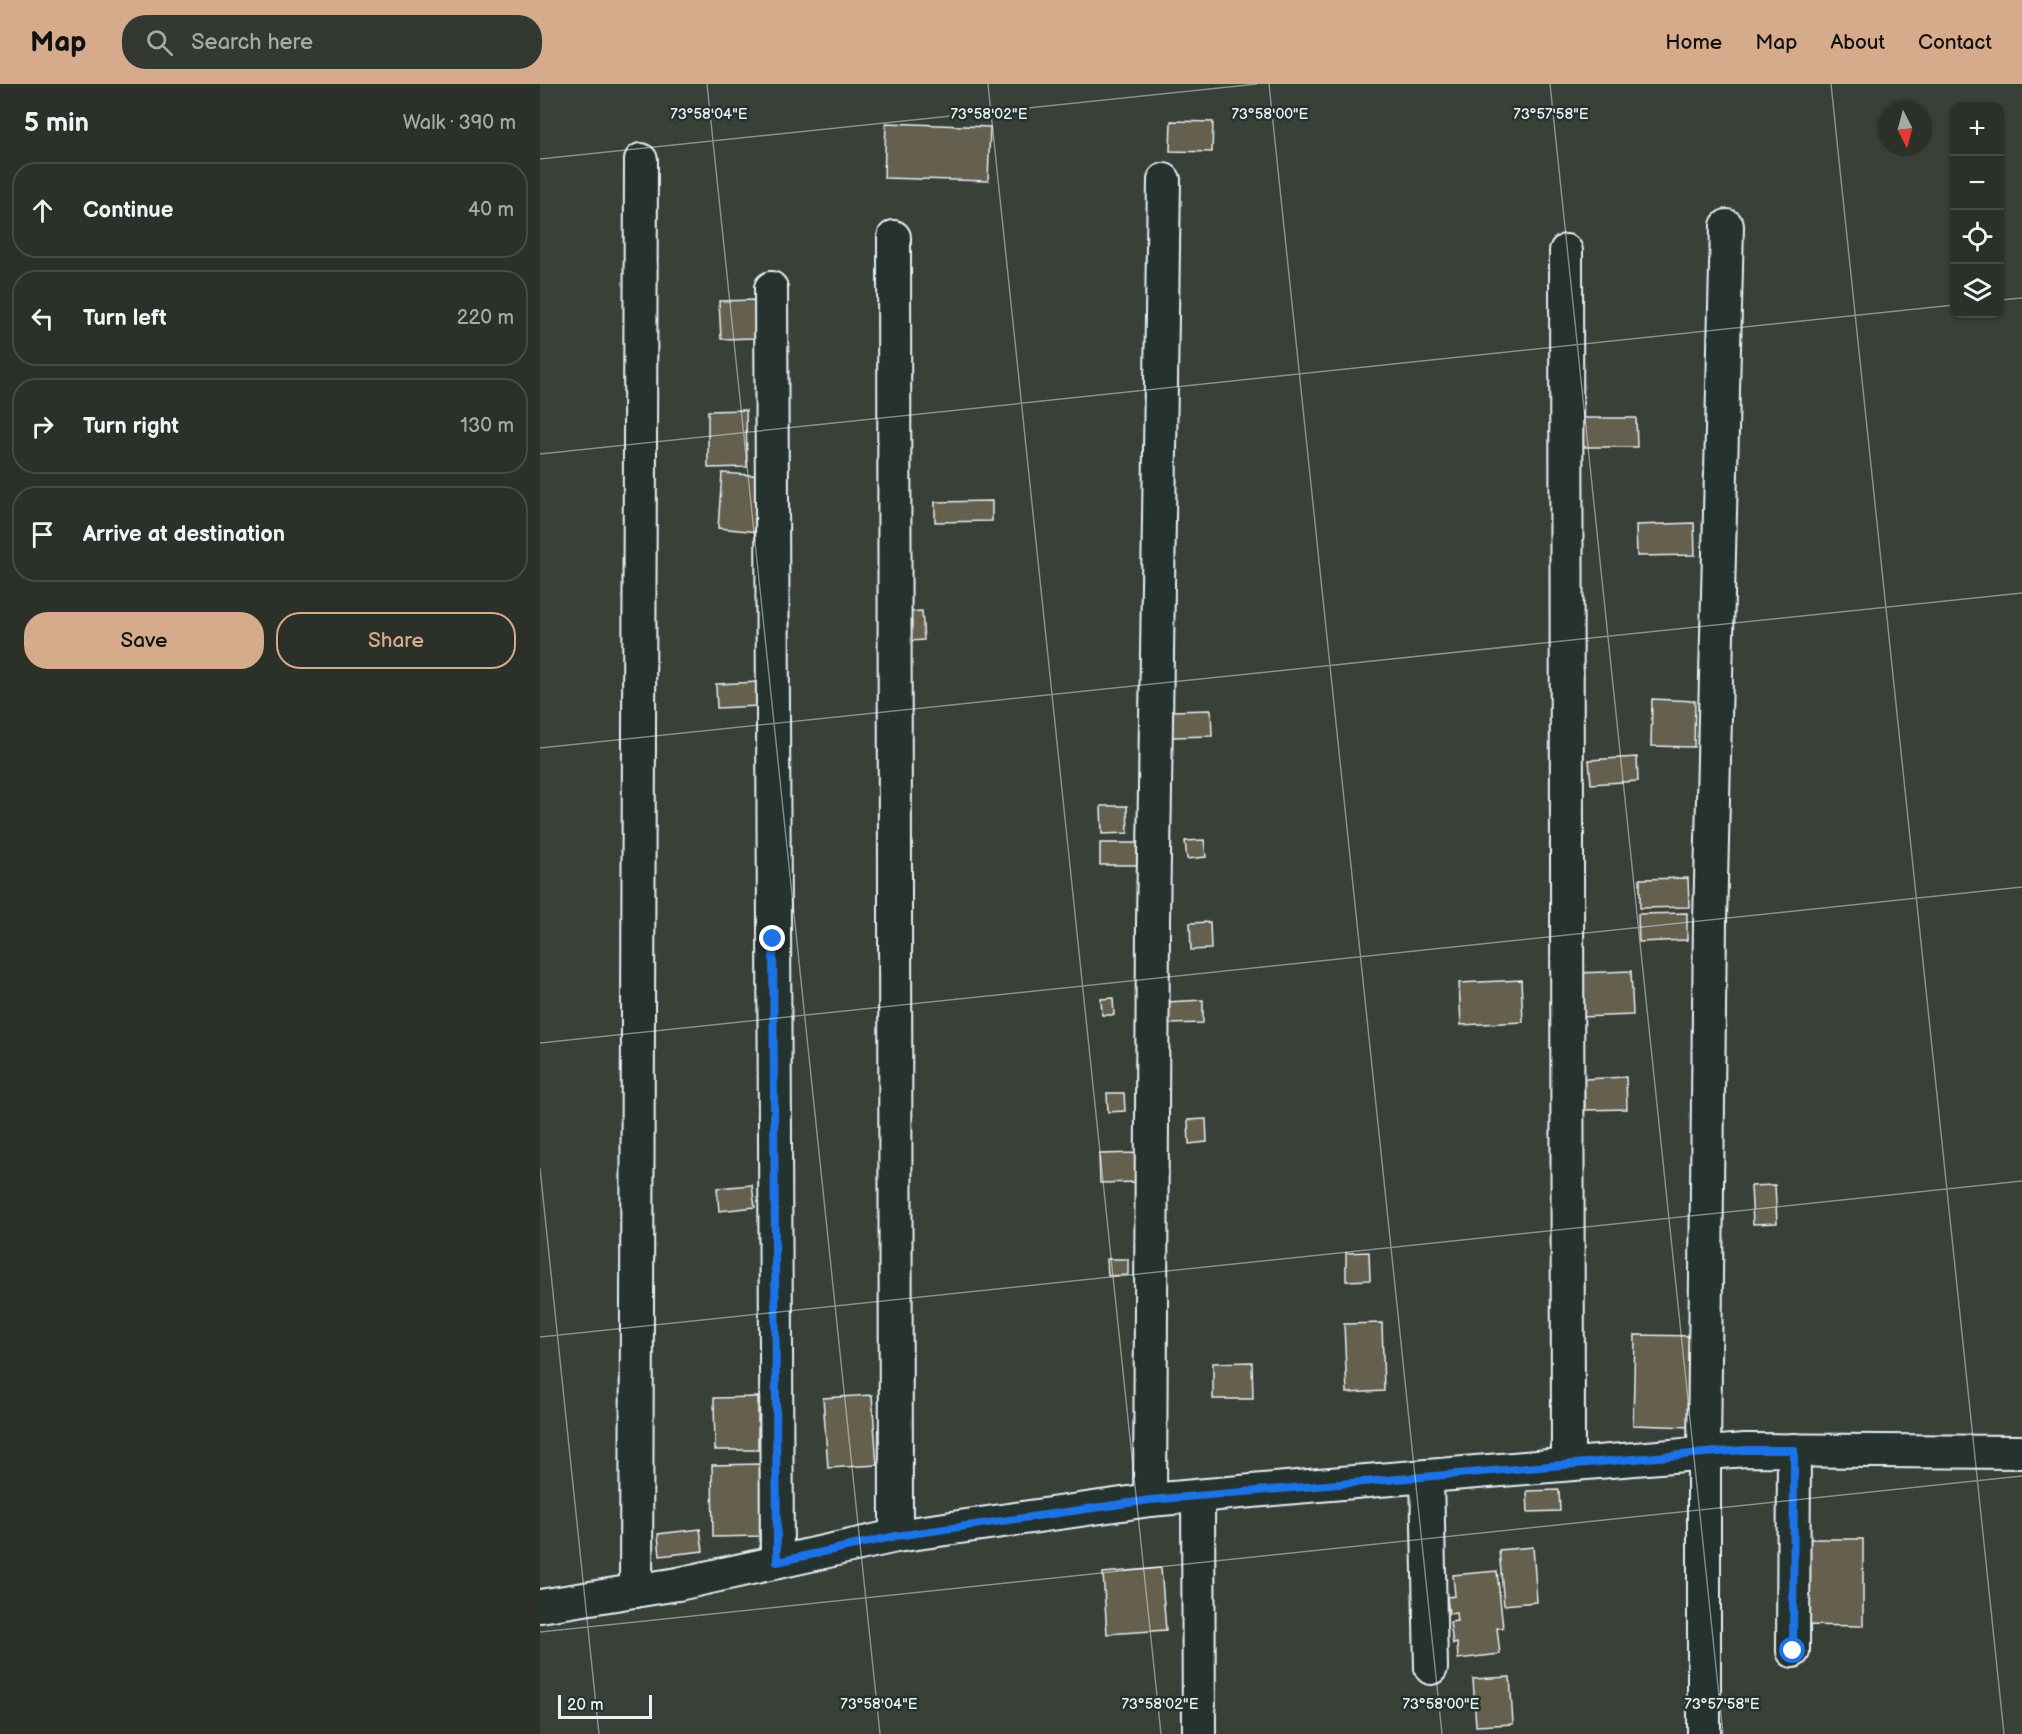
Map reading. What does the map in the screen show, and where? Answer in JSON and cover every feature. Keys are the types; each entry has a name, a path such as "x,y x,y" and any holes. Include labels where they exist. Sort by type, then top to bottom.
{"street":[{"path":"636,1591 641,160"},
{"path":"1150,1500 1152,935 1164,180"},
{"path":"1704,1734 1704,1453 1710,922 1727,226"},
{"path":"894,237 896,1536"},
{"path":"1566,251 1568,1464"},
{"path":"771,288 777,1562"},
{"path":"540,1606 678,1584 896,1536 1150,1500 1745,1450 2022,1452"},
{"path":"1793,1651 1794,1450"},
{"path":"1427,1476 1431,1668"},
{"path":"1198,1496 1199,1734"}],"building":[{"path":"1171,121 1213,122 1212,152 1170,151"},
{"path":"886,123 990,127 988,181 884,178"},
{"path":"755,300 756,338 721,339 719,301"},
{"path":"746,410 747,467 708,468 708,411"},
{"path":"1581,418 1636,418 1637,447 1581,447"},
{"path":"722,473 763,476 759,532 718,528"},
{"path":"992,501 992,521 935,522 935,502"},
{"path":"1694,523 1695,555 1637,556 1636,525"},
{"path":"922,611 924,640 910,641 908,612"},
{"path":"759,682 759,706 717,708 716,684"},
{"path":"1652,699 1695,701 1694,747 1651,746"},
{"path":"1211,710 1212,736 1172,737 1172,711"},
{"path":"1637,757 1638,781 1591,784 1589,760"},
{"path":"1101,806 1127,806 1128,833 1102,834"},
{"path":"1204,840 1206,857 1187,859 1185,841"},
{"path":"1100,843 1144,843 1144,865 1100,865"},
{"path":"1688,878 1689,907 1640,908 1640,879"},
{"path":"1687,913 1687,940 1639,942 1638,914"},
{"path":"1210,922 1211,949 1191,950 1190,923"},
{"path":"1631,971 1633,1015 1580,1017 1578,973"},
{"path":"1521,980 1523,1022 1461,1025 1459,983"},
{"path":"1113,998 1114,1015 1102,1015 1101,999"},
{"path":"1203,1000 1203,1023 1168,1024 1167,1002"},
{"path":"1626,1077 1627,1109 1585,1110 1584,1079"},
{"path":"1107,1093 1124,1093 1125,1111 1108,1112"},
{"path":"1206,1119 1207,1142 1189,1144 1188,1120"},
{"path":"1139,1153 1140,1182 1100,1183 1099,1154"},
{"path":"752,1185 755,1207 719,1211 717,1188"},
{"path":"1775,1185 1777,1223 1753,1224 1751,1186"},
{"path":"1369,1252 1370,1280 1346,1281 1346,1253"},
{"path":"1107,1259 1128,1259 1128,1275 1108,1276"},
{"path":"1382,1323 1384,1391 1347,1393 1344,1324"},
{"path":"1635,1335 1695,1336 1692,1427 1633,1425"},
{"path":"1252,1362 1253,1399 1213,1399 1213,1363"},
{"path":"872,1395 877,1465 828,1468 823,1398"},
{"path":"758,1397 758,1450 715,1450 714,1398"},
{"path":"761,1464 762,1536 713,1537 712,1465"},
{"path":"1559,1490 1560,1511 1528,1512 1527,1491"},
{"path":"700,1529 703,1551 660,1556 658,1534"},
{"path":"1800,1539 1863,1539 1863,1626 1799,1625"},
{"path":"1533,1547 1537,1602 1504,1605 1499,1550"},
{"path":"1161,1568 1166,1630 1107,1634 1103,1573"},
{"path":"1497,1571 1503,1628 1497,1628 1500,1654 1458,1659 1457,1643 1453,1644 1450,1622 1457,1621 1456,1613 1449,1614 1447,1597 1455,1596 1453,1575"},
{"path":"1510,1677 1513,1724 1476,1726 1473,1679"}],"route":[{"path":"773,939 777,1562 896,1536 1150,1500 1704,1453 1794,1450 1793,1651"}]}
